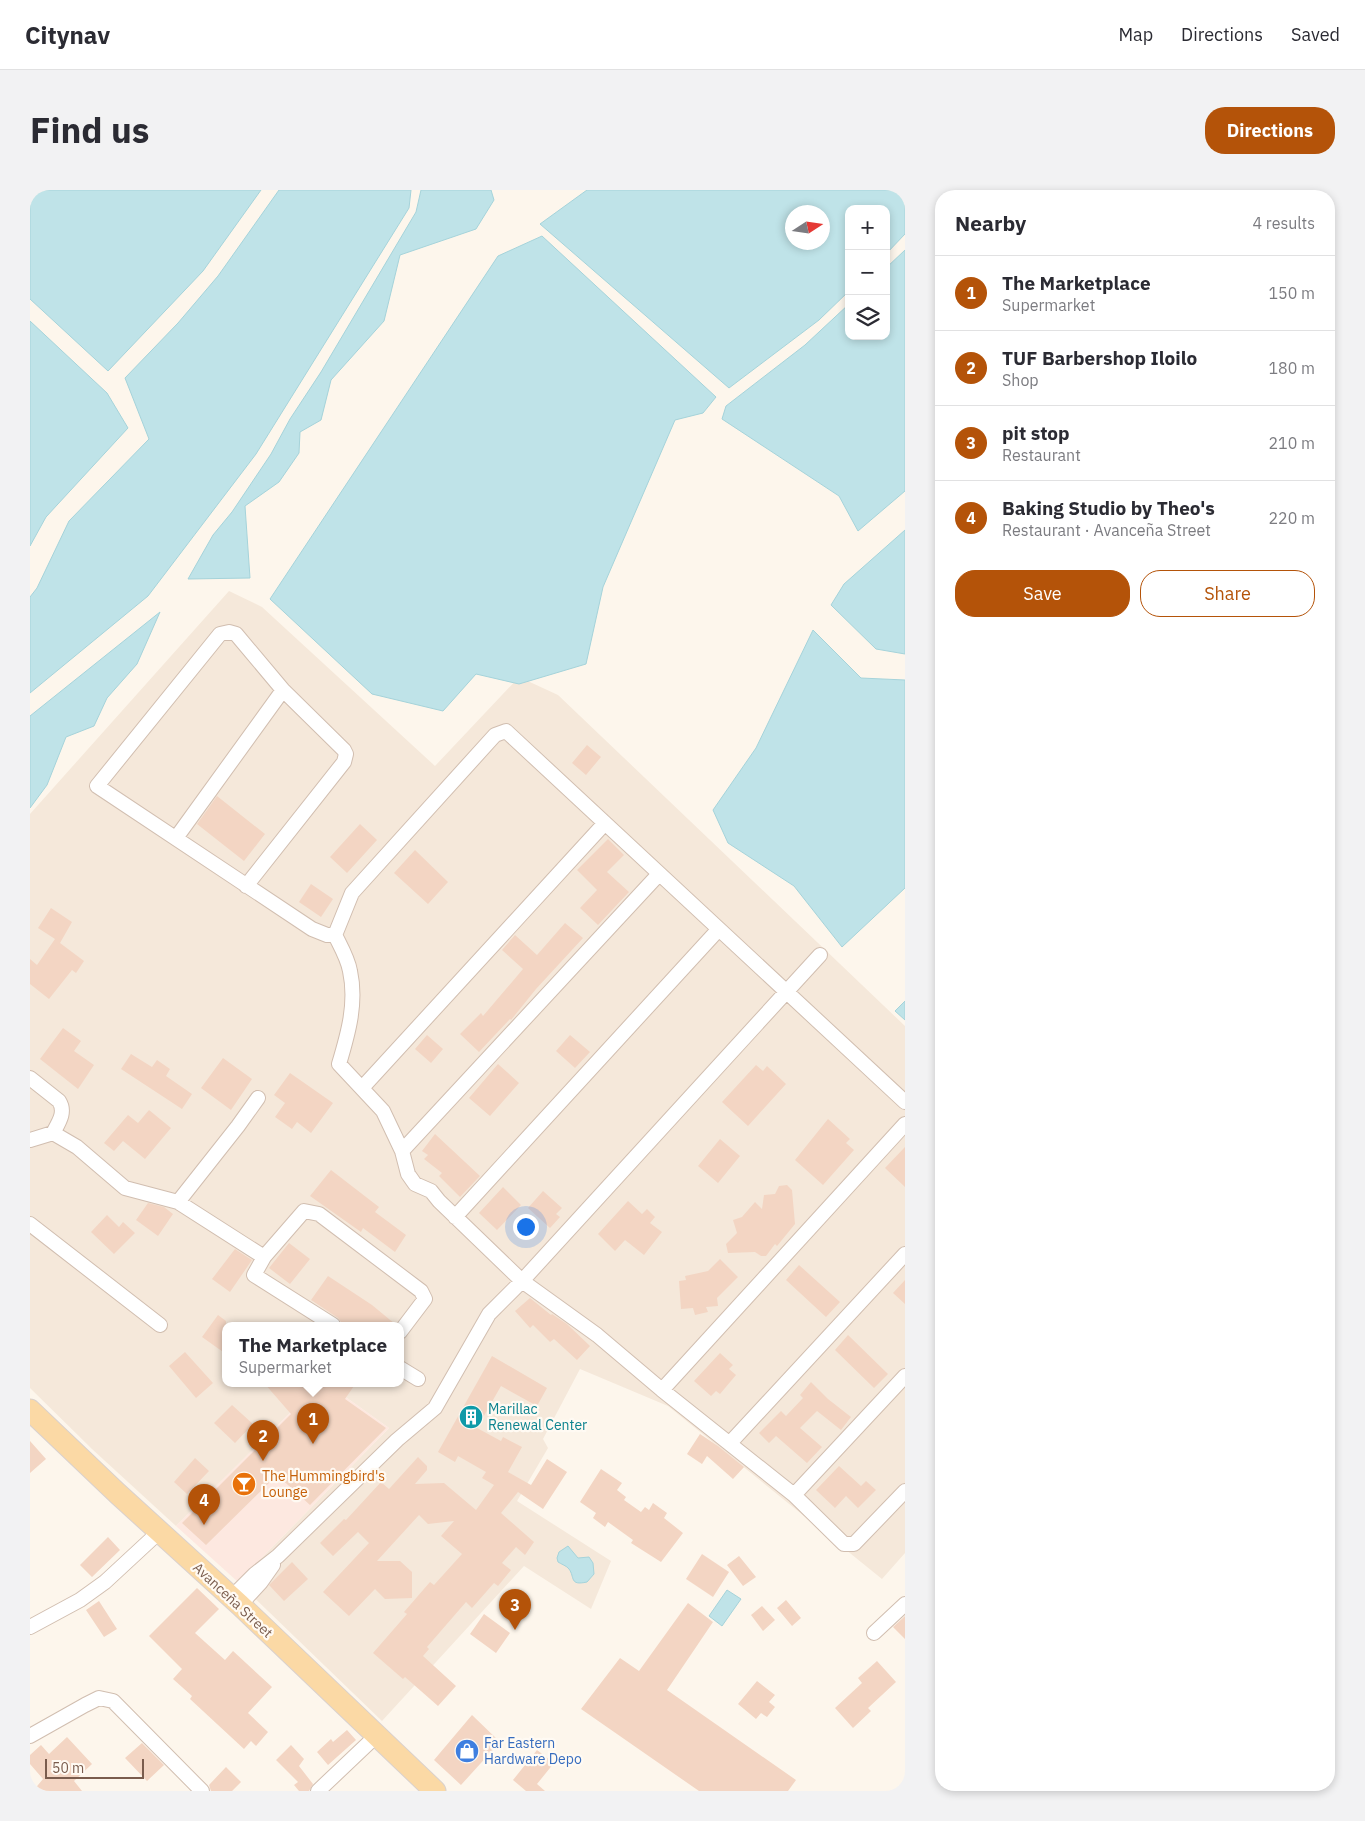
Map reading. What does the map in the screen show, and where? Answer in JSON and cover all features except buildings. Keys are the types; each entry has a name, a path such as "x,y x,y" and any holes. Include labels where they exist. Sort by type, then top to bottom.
{"main road":[{"name":"Avanceña Street","path":"30,1410 159,1532 236,1601 435,1791"}],"street":[{"path":"246,886 346,758 344,750 283,690 236,634 228,632 220,634 98,786 246,886 312,929 335,936"},
{"path":"176,838 283,690"},
{"path":"905,1102 506,731 495,735 352,892 335,936 345,956 350,972 352,1012 339,1064 383,1111 402,1151 408,1174 415,1184 431,1191 455,1217 522,1281 597,1335 662,1390 794,1495 844,1544 854,1544 905,1491"},
{"path":"362,1088 605,823"},
{"path":"402,1151 659,874"},
{"path":"455,1217 718,930"},
{"path":"236,1601 261,1582 278,1556 397,1440 435,1408 489,1314 522,1281 820,955"},
{"path":"30,1078 59,1101 62,1105 63,1114 53,1132 30,1140"},
{"path":"178,1202 258,1098"},
{"path":"662,1390 905,1124"},
{"path":"53,1132 76,1147 125,1188 178,1202 264,1257"},
{"path":"328,1322 254,1275 264,1257 304,1211 319,1214 421,1291 424,1299 404,1326"},
{"path":"30,1224 160,1325"},
{"path":"730,1443 905,1254"},
{"path":"404,1370 418,1379"},
{"path":"794,1495 905,1376"},
{"path":"30,1627 80,1600 105,1582 159,1532"},
{"path":"874,1633 905,1604"},
{"path":"30,1736 99,1698 113,1701 202,1791"},
{"path":"318,1791 376,1736"}],"shaded area":[{"path":"229,591 262,607 435,766 519,677 558,695 905,1026 905,1553 882,1579 668,1406 580,1369 543,1439 548,1448 517,1501 611,1561 591,1609 524,1566 382,1721 238,1582 389,1428 332,1387 404,1387 404,1322 222,1322 222,1387 316,1387 176,1526 92,1449 30,1388 30,814"},
{"path":"316,1387 332,1387 389,1428 238,1582 176,1526"}],"water":[{"path":"30,190 261,190 203,271 108,371 30,299"},
{"path":"279,190 411,190 409,208 256,454 148,596 30,693 30,597 37,588 69,521 149,439 125,378 178,323 218,276"},
{"path":"421,190 491,190 494,200 476,229 400,255 384,321 331,380 321,420 300,432 299,453 279,482 245,506 250,578 188,579 213,535 232,512 271,454 290,419 321,372 416,212"},
{"path":"587,190 905,190 905,234 890,250 890,205 845,205 845,295 819,320 729,388 540,224"},
{"path":"542,236 716,397 703,413 675,420 603,587 586,664 519,684 476,674 443,711 372,694 270,599 498,256"},
{"path":"905,250 905,491 858,531 839,496 722,419 726,406 805,345 845,308 845,340 890,340 890,264"},
{"path":"30,321 107,393 128,428 46,517 30,546"},
{"path":"905,530 905,654 876,649 831,605 844,584"},
{"path":"160,612 137,664 107,698 94,726 66,737 47,785 30,808 30,716"},
{"path":"813,630 861,678 905,680 905,888 842,947 794,886 728,843 713,810 756,748"},
{"path":"905,1001 905,1020 895,1011"},
{"path":"568,1546 578,1558 589,1557 593,1563 594,1574 587,1582 575,1582 568,1568 558,1562 559,1552"},
{"path":"727,1590 741,1599 722,1626 709,1616"}],"place":[{"name":"Marillac Renewal Center","path":"471,1417"},
{"name":"The Marketplace","path":"313,1444"},
{"name":"TUF Barbershop Iloilo","path":"263,1461"},
{"name":"The Hummingbird's Lounge","path":"244,1484"},
{"name":"Baking Studio by Theo's","path":"204,1525"},
{"name":"pit stop","path":"515,1630"},
{"name":"Far Eastern Hardware Depo","path":"467,1751"}]}
